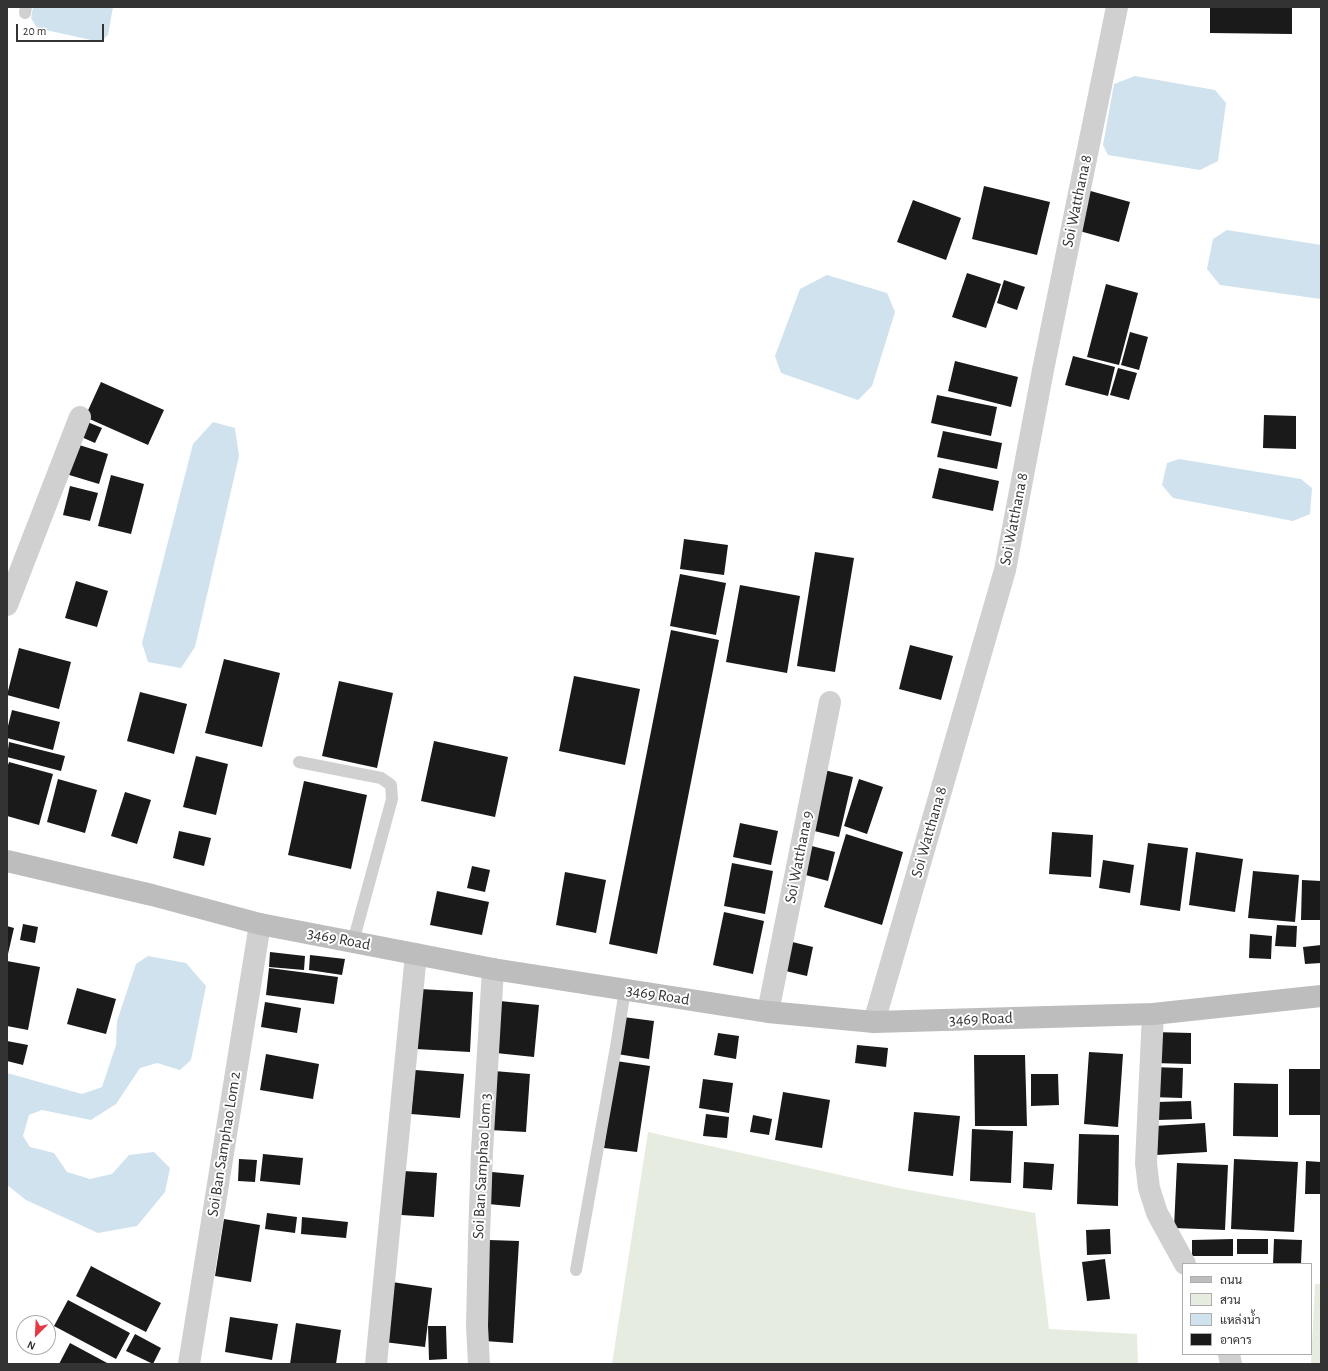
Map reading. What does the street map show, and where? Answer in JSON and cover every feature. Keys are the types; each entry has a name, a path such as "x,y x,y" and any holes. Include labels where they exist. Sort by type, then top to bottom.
{"street":[{"name":"Soi Watthana 8","path":"874,1022 1004,570 1044,362 1117,7"},
{"path":"7,605 80,417"},
{"name":"Soi Watthana 9","path":"768,1012 830,702"},
{"name":"3469 Road","path":"7,861 152,895 260,924 493,969 768,1012 874,1022 1153,1014 1321,996"},
{"name":"Soi Ban Samphao Lom 2","path":"189,1364 260,924"},
{"path":"376,1364 416,954"},
{"name":"Soi Ban Samphao Lom 3","path":"479,1364 477,1326 482,1151 493,969"},
{"path":"1153,1014 1146,1163 1150,1188 1157,1213 1184,1263"}],"lane":[{"path":"300,762 382,778 392,786 392,799 353,942"},
{"path":"576,1270 625,990"}],"green space":[{"path":"648,1132 898,1188 1035,1213 1049,1329 1137,1334 1138,1364 612,1364"},
{"path":"1315,1284 1321,1284 1321,1364 1311,1364"}],"water":[{"path":"33,7 113,7 108,35 100,42 37,28 31,18"},
{"path":"1135,76 1215,90 1226,103 1218,161 1200,170 1108,155 1103,145 1114,84"},
{"path":"1227,230 1321,245 1321,299 1220,285 1207,269 1213,239"},
{"path":"827,275 887,293 895,312 872,386 858,400 781,373 775,356 800,289"},
{"path":"213,422 235,428 239,456 195,647 181,668 148,662 142,643 193,444"},
{"path":"1179,459 1301,479 1312,488 1310,514 1293,521 1173,498 1162,485 1167,463"},
{"path":"148,956 186,963 206,986 191,1060 180,1070 157,1063 140,1068 116,1104 91,1120 42,1110 29,1115 23,1136 30,1147 54,1153 67,1172 90,1179 112,1174 129,1155 154,1152 170,1168 165,1192 137,1226 98,1233 26,1200 7,1185 7,1073 82,1094 102,1087 116,1045 117,1021 136,964"}],"building":[{"path":"1210,7 1292,7 1292,34 1210,33"},
{"path":"984,186 1050,202 1037,255 972,239"},
{"path":"1087,190 1130,202 1119,242 1076,230"},
{"path":"913,200 961,218 946,260 897,242"},
{"path":"967,273 1001,284 986,328 952,317"},
{"path":"1004,280 1025,287 1017,310 997,303"},
{"path":"1106,284 1138,293 1119,365 1087,357"},
{"path":"1130,332 1148,337 1139,370 1121,365"},
{"path":"1073,356 1115,367 1108,396 1065,385"},
{"path":"955,361 1018,377 1011,407 948,391"},
{"path":"1118,368 1137,373 1129,400 1110,395"},
{"path":"101,382 164,410 148,445 85,417"},
{"path":"937,395 997,407 991,436 931,423"},
{"path":"1264,415 1296,416 1296,449 1263,448"},
{"path":"85,421 102,428 95,443 79,436"},
{"path":"943,431 1002,443 997,469 937,457"},
{"path":"76,444 108,454 99,484 66,474"},
{"path":"939,468 999,481 993,511 932,498"},
{"path":"111,475 144,484 131,534 98,526"},
{"path":"70,486 98,493 90,521 63,515"},
{"path":"684,539 728,545 724,575 680,569"},
{"path":"815,552 854,558 835,672 797,666"},
{"path":"680,574 726,583 716,635 670,626"},
{"path":"76,581 108,591 97,627 65,618"},
{"path":"740,585 800,596 787,673 726,662"},
{"path":"671,630 719,640 657,954 609,944"},
{"path":"910,645 953,656 941,700 899,689"},
{"path":"19,648 71,662 59,709 7,695"},
{"path":"224,659 280,673 262,747 205,733"},
{"path":"574,676 640,689 625,765 559,751"},
{"path":"339,681 393,693 377,768 322,756"},
{"path":"140,692 187,704 174,754 127,741"},
{"path":"12,710 60,722 53,750 7,738 7,730"},
{"path":"434,741 508,757 495,817 421,801"},
{"path":"9,742 65,756 61,771 7,757"},
{"path":"196,756 228,764 216,815 183,807"},
{"path":"9,762 53,774 39,825 7,816 7,768"},
{"path":"820,769 853,777 839,837 806,829"},
{"path":"58,779 97,790 85,833 47,822"},
{"path":"859,779 883,787 867,834 844,826"},
{"path":"304,781 367,795 351,869 288,855"},
{"path":"125,792 151,800 137,844 111,836"},
{"path":"740,823 778,831 771,865 733,857"},
{"path":"179,831 211,838 204,866 173,858"},
{"path":"1052,832 1093,835 1091,877 1049,874"},
{"path":"846,834 903,852 882,925 824,907"},
{"path":"1148,843 1188,848 1180,911 1140,905"},
{"path":"804,844 835,852 828,881 798,873"},
{"path":"1196,852 1243,859 1235,912 1189,905"},
{"path":"1103,860 1134,865 1130,893 1099,888"},
{"path":"732,863 773,871 765,914 724,906"},
{"path":"472,866 490,870 485,892 467,888"},
{"path":"1253,871 1299,875 1295,922 1248,918"},
{"path":"565,872 606,880 596,933 556,925"},
{"path":"1302,880 1321,881 1321,920 1301,920"},
{"path":"437,891 489,902 482,935 430,925"},
{"path":"724,912 764,921 753,974 713,965"},
{"path":"23,924 38,927 35,943 20,940"},
{"path":"1277,925 1297,926 1296,947 1275,946"},
{"path":"7,926 14,928 8,954 7,954"},
{"path":"1250,934 1272,936 1271,959 1249,958"},
{"path":"784,940 813,947 807,976 777,969"},
{"path":"1321,945 1321,963 1305,964 1303,947"},
{"path":"270,952 305,956 304,970 269,967"},
{"path":"310,955 345,959 342,975 309,970"},
{"path":"7,961 40,967 28,1030 7,1026"},
{"path":"269,968 338,977 334,1004 266,995"},
{"path":"77,988 116,999 106,1034 67,1024"},
{"path":"420,989 473,992 470,1052 416,1049"},
{"path":"500,1001 539,1005 534,1057 496,1053"},
{"path":"265,1002 301,1008 297,1033 261,1027"},
{"path":"623,1017 654,1021 649,1059 617,1054"},
{"path":"1153,1032 1191,1033 1191,1064 1153,1063"},
{"path":"718,1033 739,1036 736,1059 714,1055"},
{"path":"7,1041 28,1045 23,1065 7,1061"},
{"path":"857,1045 888,1048 886,1067 855,1063"},
{"path":"1089,1052 1123,1054 1118,1127 1084,1124"},
{"path":"266,1054 319,1064 313,1099 260,1090"},
{"path":"974,1055 1025,1055 1027,1126 975,1126"},
{"path":"616,1061 650,1066 637,1152 604,1148"},
{"path":"1152,1067 1183,1068 1182,1098 1151,1097"},
{"path":"1289,1069 1321,1069 1321,1115 1289,1115"},
{"path":"415,1070 464,1074 460,1118 411,1114"},
{"path":"494,1071 530,1074 526,1132 490,1130"},
{"path":"1031,1074 1058,1074 1059,1105 1031,1106"},
{"path":"703,1079 733,1083 729,1113 699,1108"},
{"path":"1234,1083 1278,1084 1278,1137 1233,1136"},
{"path":"783,1092 830,1100 822,1148 775,1140"},
{"path":"1191,1101 1192,1119 1157,1120 1157,1102"},
{"path":"914,1112 960,1116 953,1176 908,1171"},
{"path":"706,1114 729,1117 727,1138 703,1136"},
{"path":"753,1115 772,1119 769,1135 750,1132"},
{"path":"1205,1123 1207,1152 1156,1155 1154,1126"},
{"path":"972,1129 1013,1131 1011,1183 970,1181"},
{"path":"1079,1134 1119,1135 1118,1206 1077,1204"},
{"path":"263,1154 303,1158 300,1185 260,1181"},
{"path":"239,1159 257,1160 255,1182 238,1181"},
{"path":"1234,1159 1298,1162 1294,1232 1231,1229"},
{"path":"1306,1161 1321,1162 1321,1194 1305,1194"},
{"path":"1024,1162 1054,1164 1052,1190 1023,1188"},
{"path":"1177,1163 1228,1165 1225,1230 1174,1228"},
{"path":"403,1171 437,1173 434,1217 401,1215"},
{"path":"492,1172 524,1175 520,1207 488,1204"},
{"path":"267,1213 297,1217 295,1233 265,1229"},
{"path":"302,1217 348,1222 346,1238 301,1234"},
{"path":"224,1219 260,1225 251,1282 215,1276"},
{"path":"1110,1229 1111,1254 1087,1255 1086,1230"},
{"path":"1233,1239 1233,1256 1192,1256 1192,1240"},
{"path":"1237,1239 1268,1239 1268,1254 1237,1254"},
{"path":"1274,1239 1302,1240 1301,1263 1273,1263"},
{"path":"489,1240 519,1241 513,1343 484,1341"},
{"path":"1105,1259 1110,1299 1087,1301 1082,1262"},
{"path":"91,1266 161,1303 146,1332 76,1296"},
{"path":"392,1282 432,1288 425,1347 384,1342"},
{"path":"68,1300 130,1333 116,1359 56,1327 56,1322"},
{"path":"230,1317 278,1324 272,1360 225,1352"},
{"path":"296,1323 341,1330 336,1364 290,1364"},
{"path":"428,1326 446,1326 447,1359 429,1360"},
{"path":"135,1334 161,1348 153,1364 126,1351"},
{"path":"70,1343 109,1364 59,1364"}]}
